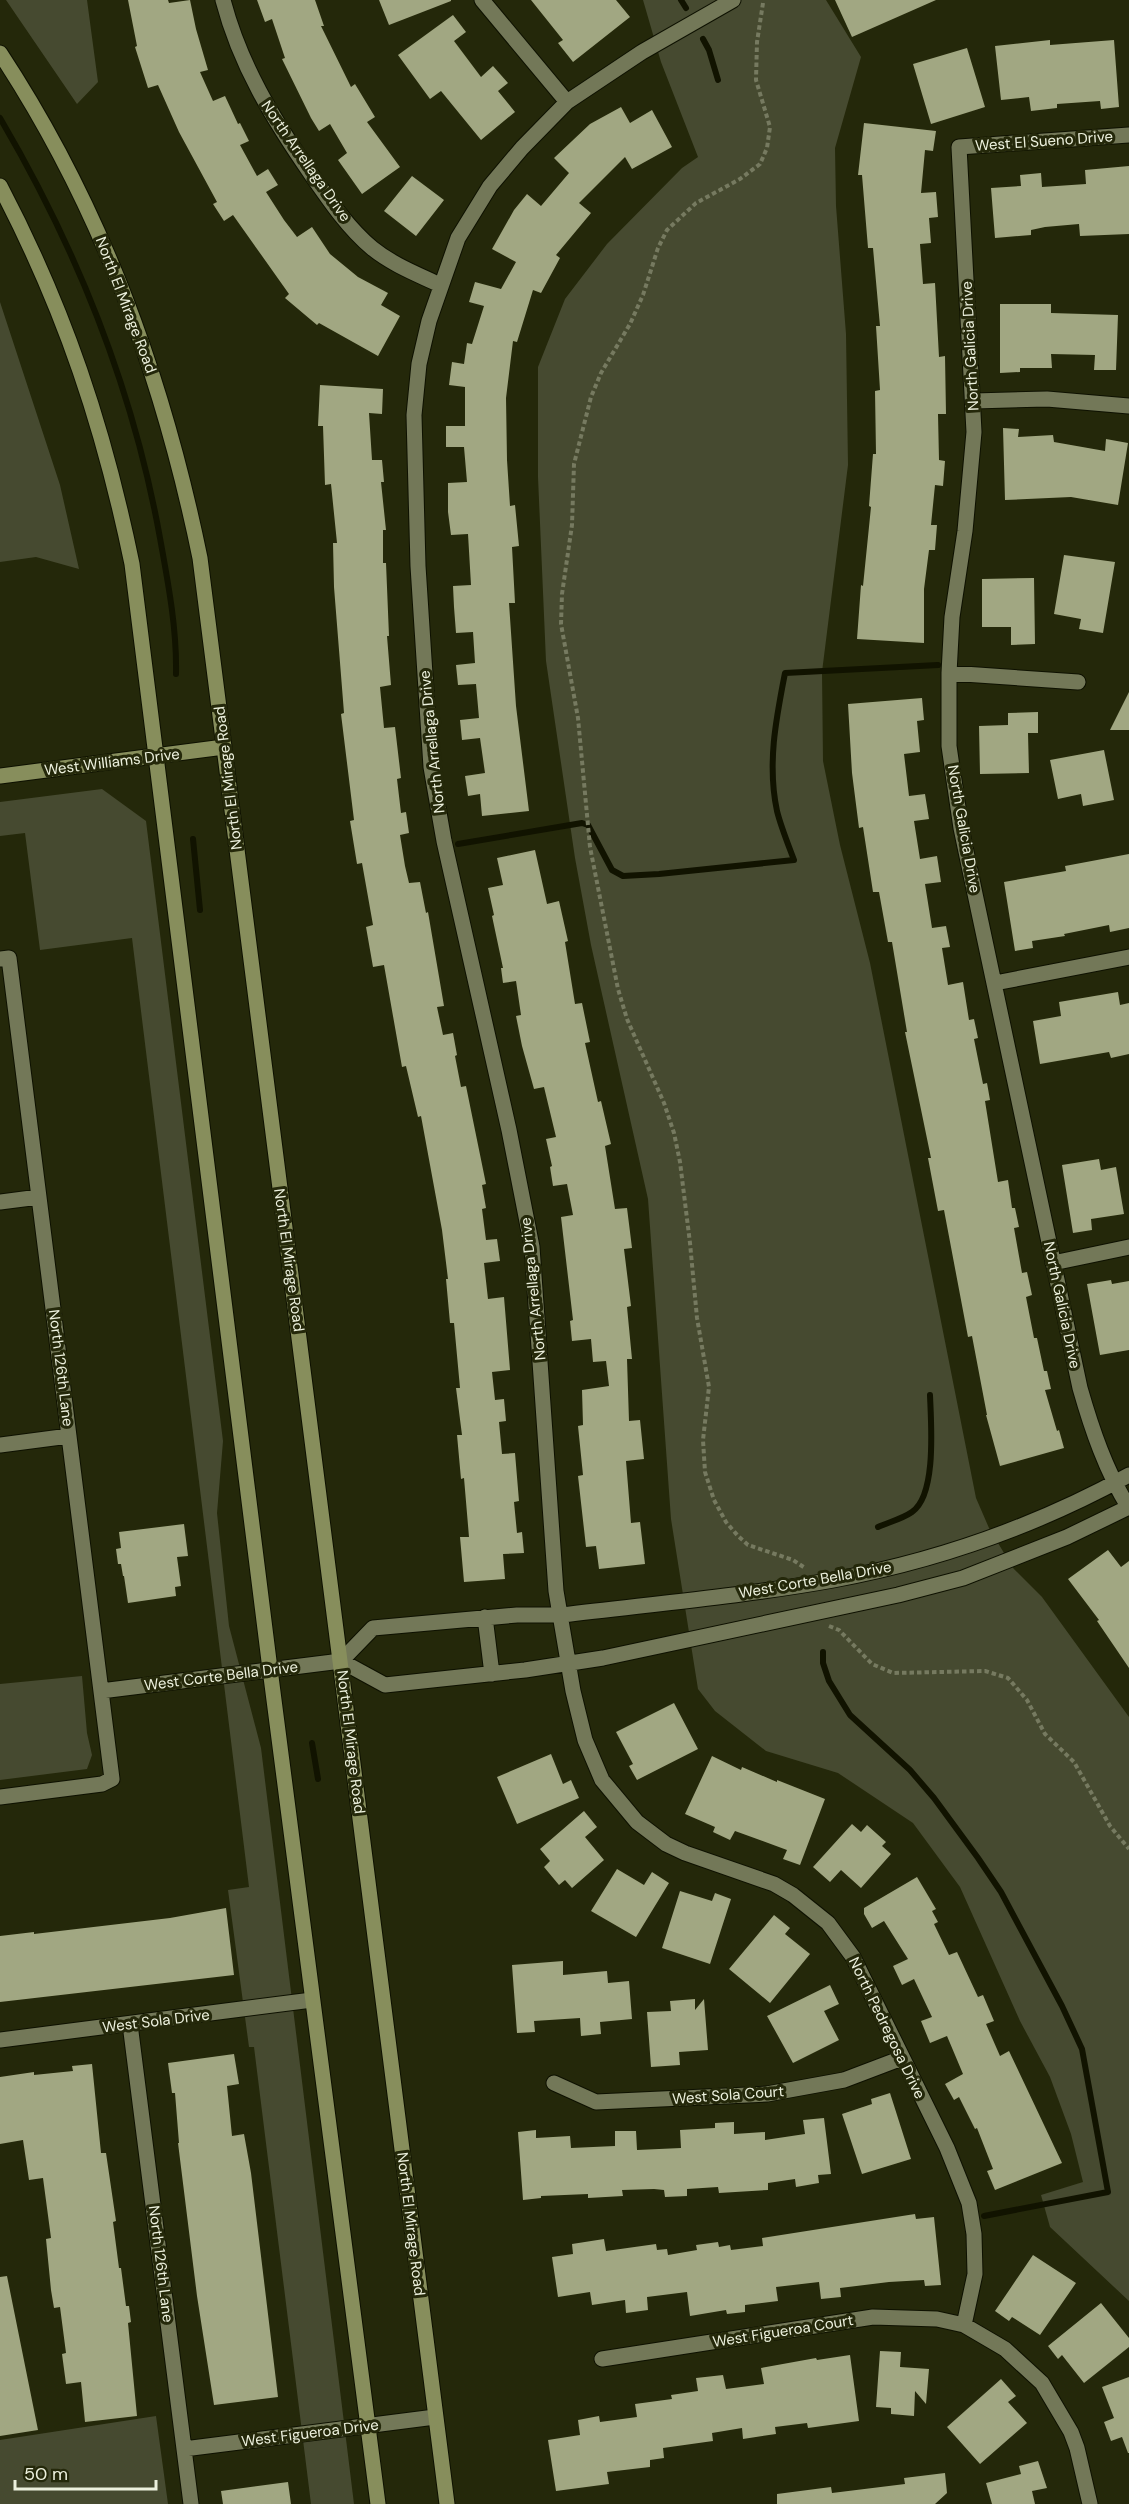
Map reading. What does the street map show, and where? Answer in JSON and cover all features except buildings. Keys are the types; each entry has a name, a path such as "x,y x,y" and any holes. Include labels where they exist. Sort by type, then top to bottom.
{"main road":[{"name":"North El Mirage Road","path":"0,53 67,166 117,272 151,367 179,459 200,558 447,2504"},
{"path":"0,186 60,313 98,422 130,554 139,605 270,1669 378,2504"},
{"name":"West Williams Drive","path":"0,776 224,747"}],"street":[{"name":"North Arrellaga Drive","path":"223,0 240,53 254,83 275,122 327,197 351,227 372,248 400,267 441,285 429,321 419,364 414,415 418,566 431,767 442,831 509,1130 532,1247 556,1591 564,1632"},
{"path":"482,0 567,102"},
{"path":"441,285 458,238 490,186 522,148 567,102 633,57 733,0"},
{"name":"West El Sueno Drive","path":"959,147 1129,135"},
{"name":"North Galicia Drive","path":"959,147 974,401 972,465 952,618 948,719 952,775 961,828 1080,1388 1092,1430 1124,1500"},
{"path":"974,401 1047,399 1129,406"},
{"path":"949,673 1078,682"},
{"path":"995,983 1129,957"},
{"name":"North 126th Lane","path":"0,1797 102,1784 112,1779 39,1197 5,958"},
{"path":"0,1202 39,1197"},
{"path":"1053,1263 1129,1247"},
{"path":"0,1445 69,1436"},
{"name":"West Corte Bella Drive","path":"101,1691 341,1660 385,1685 568,1665 898,1595 940,1584 1042,1548 1124,1500 1129,1475"},
{"name":"West Corte Bella Drive","path":"341,1660 373,1628 485,1617 562,1615 832,1580 895,1567 975,1543 1059,1509 1124,1500"},
{"path":"485,1617 492,1674"},
{"name":"North Pedregosa Drive","path":"564,1632 568,1665 580,1720 594,1764 602,1780 625,1809 666,1844 694,1857 774,1884 812,1908 840,1936 853,1957 956,2167 969,2203 974,2234 975,2274 964,2325"},
{"name":"West Sola Drive","path":"0,2040 312,2000"},
{"name":"North 126th Lane","path":"130,2024 191,2504"},
{"name":"West Sola Court","path":"554,2083 596,2102 767,2094 844,2080 902,2058"},
{"name":"West Figueroa Court","path":"602,2359 873,2317 937,2319 964,2325"},
{"path":"964,2325 1005,2349 1042,2383 1071,2432 1090,2504"},
{"name":"West Figueroa Drive","path":"184,2449 435,2417"}],"path":[{"path":"763,3 757,42 756,80 770,127 767,148 760,164 740,178 696,202 667,230 630,324 601,373 591,397 574,464 572,525 562,594 561,624 578,718 590,847 618,989 627,1019 664,1103 674,1132 680,1162 696,1318 709,1387 703,1440 705,1472 714,1500 726,1522 738,1536 748,1545 793,1560 809,1573"},
{"path":"823,1623 839,1630 872,1664 893,1673 985,1671 1008,1678 1028,1700 1045,1734 1074,1762 1110,1826 1129,1849"}],"green space":[{"path":"6,0 87,0 98,82 77,104"},
{"path":"643,0 826,0 861,57 835,148 836,206 846,334 848,465 822,672 823,761 840,845 870,963 976,1498 989,1528 1013,1568 1042,1597 1129,1717 1129,2301 1050,2227 1041,2195 1083,2182 1071,2134 1050,2077 1020,2021 960,1887 913,1823 838,1773 766,1751 715,1711 698,1689 671,1519 648,1199 591,945 575,858 546,661 538,477 538,367 565,299 607,244 682,168 698,157 661,62"},
{"path":"0,302 60,485 79,569 36,557 0,562"},
{"path":"102,789 146,821 223,1441 217,1513 229,1626 261,1748 354,2504 311,2504 254,2047 249,2047 228,1890 249,1887 132,938 40,950 25,833 0,836 0,802"},
{"path":"82,1676 87,1733 92,1755 87,1769 0,1780 0,1684"},
{"path":"156,2416 168,2504 0,2504 0,2440"}],"waterway":[{"path":"681,0 686,8"},
{"path":"703,39 709,50 718,80"},
{"path":"0,118 54,218 99,321 118,374 149,482 160,538 169,589 176,674"},
{"path":"458,844 582,823 588,825 612,870 623,876 794,860 777,811 773,776 776,724 785,673 938,665"},
{"path":"193,839 200,910"},
{"path":"878,1527 912,1512 920,1503 926,1490 931,1458 930,1395"},
{"path":"823,1652 823,1663 829,1681 850,1715 910,1770 934,1798 1001,1892 1062,2006 1082,2049 1108,2192 984,2216"},
{"path":"312,1743 318,1779"}]}
